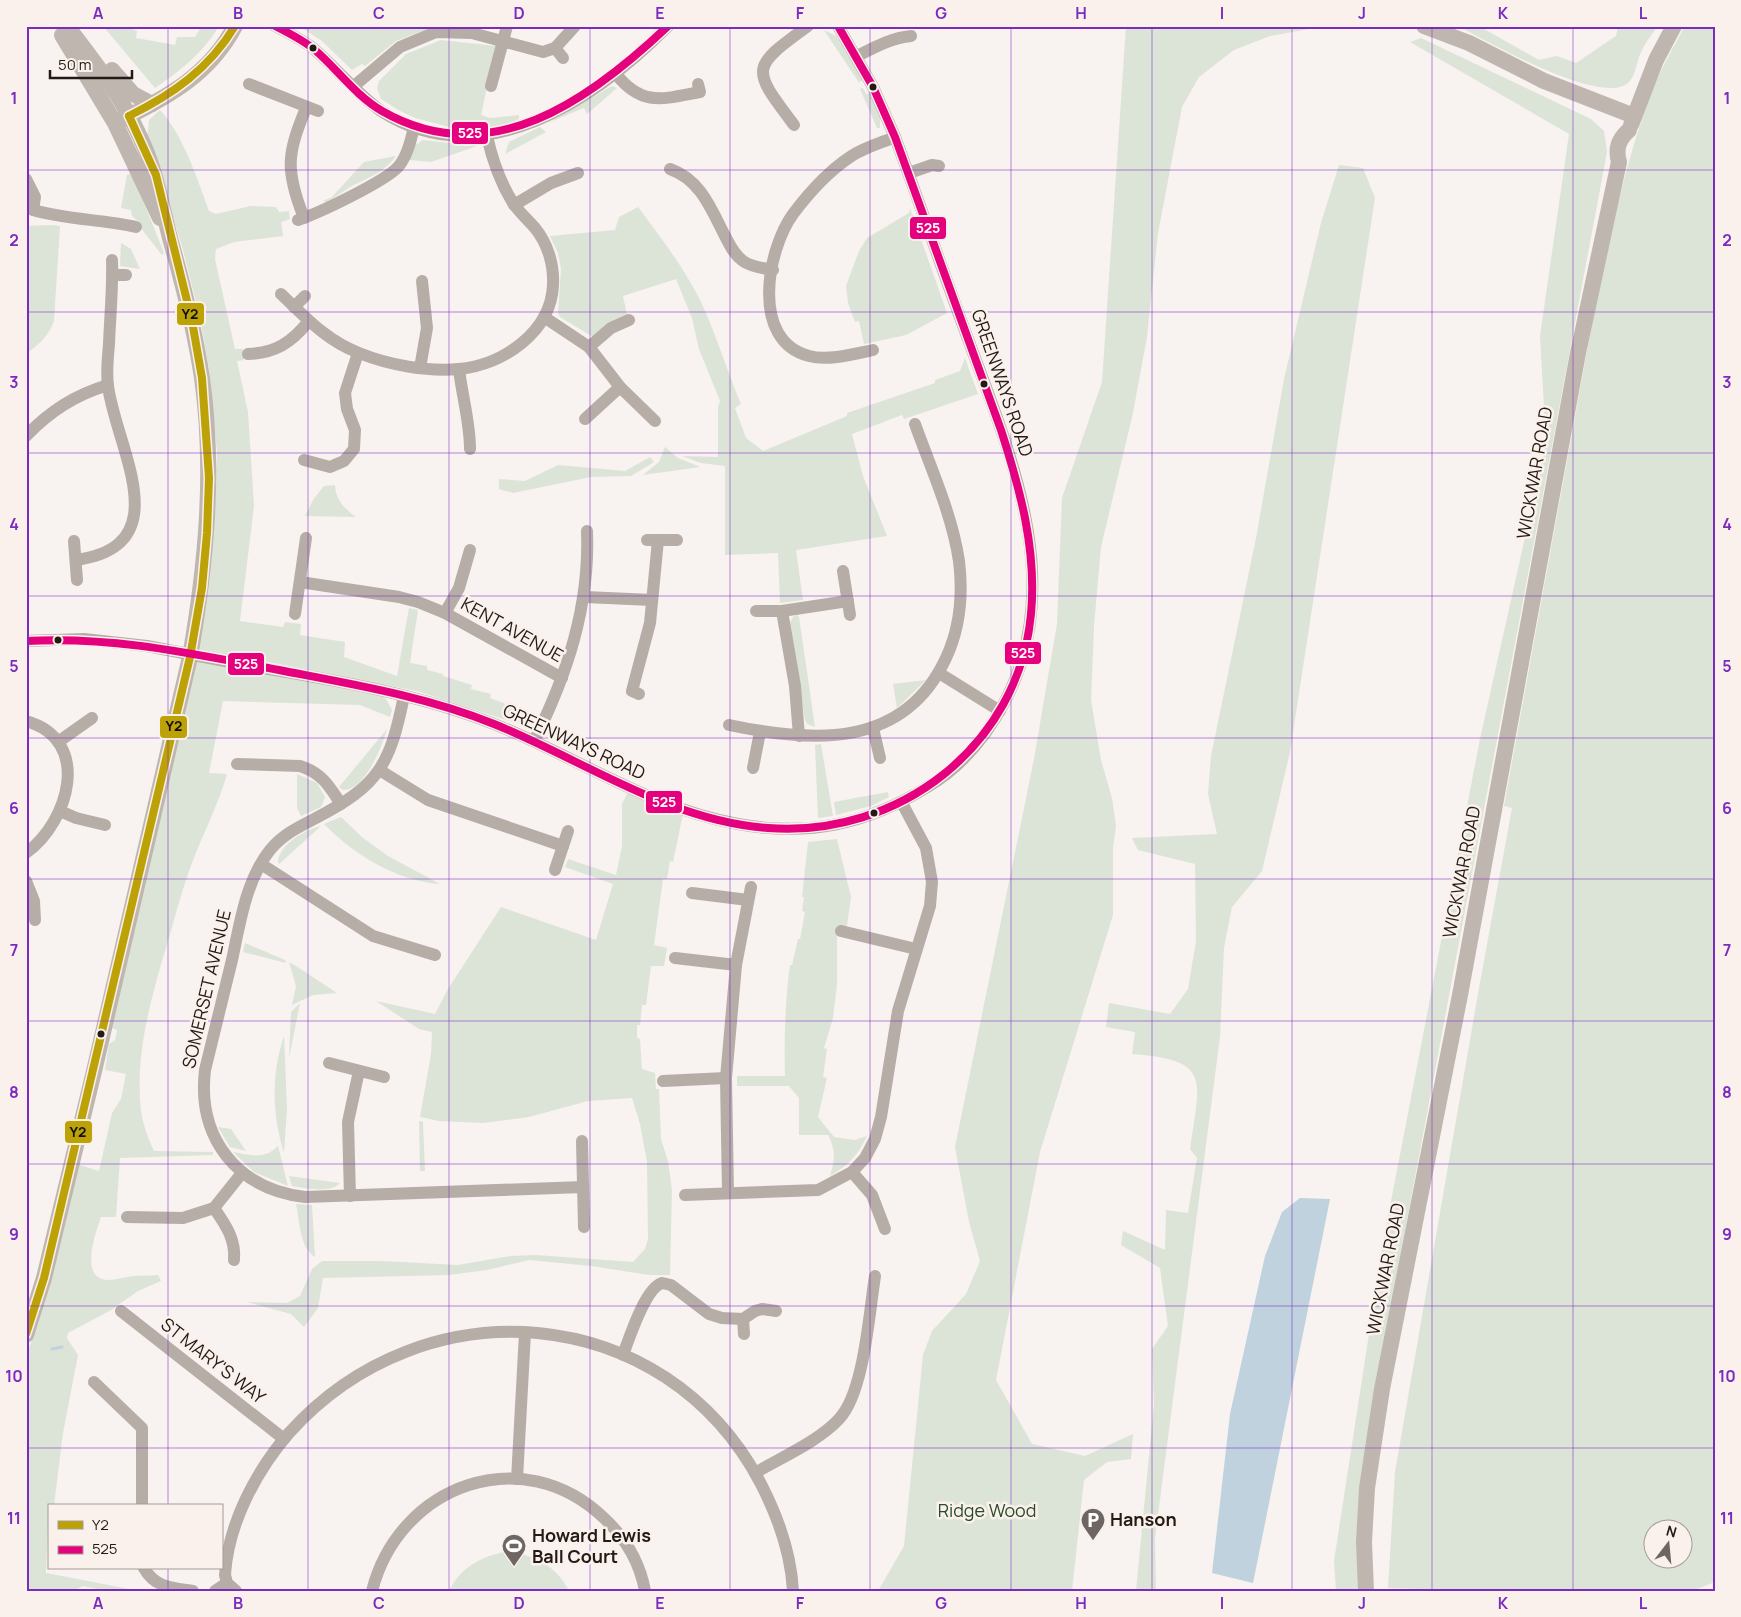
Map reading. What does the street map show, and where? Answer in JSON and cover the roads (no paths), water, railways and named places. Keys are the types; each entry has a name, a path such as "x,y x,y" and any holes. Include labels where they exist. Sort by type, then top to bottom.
{"main road":[{"path":"57,26 122,119"},
{"path":"26,1335 44,1278 186,674 202,588 209,478 205,405 192,321 156,175 68,26"},
{"path":"68,26 95,47 126,88 152,104"},
{"path":"122,119 178,90 201,72 220,50 235,26"},
{"path":"1424,26 1469,43 1631,123"},
{"name":"WICKWAR ROAD","path":"1366,1591 1364,1542 1367,1488 1382,1389 1461,985 1580,343 1619,162 1626,156 1629,147 1631,123 1656,60 1674,26"}],"street":[{"path":"275,26 313,48 380,110 414,127 459,137 487,136 528,124 561,108 616,74 668,26"},
{"path":"491,86 507,26"},
{"path":"354,86 400,47 436,32 472,33 536,51 559,53 575,26"},
{"path":"794,118 766,88 762,70 773,52 808,26"},
{"name":"GREENWAYS ROAD","path":"26,641 84,639 146,646 404,696 450,708 534,741 661,801 706,817 736,824 780,829 827,827 874,815 902,803 947,775 981,741 1000,710 1018,671 1031,621 1033,569 1028,529 1012,464 896,137 878,96 857,56 838,26"},
{"path":"857,56 896,32 911,36"},
{"path":"616,74 640,96 653,100 700,92 698,84"},
{"path":"249,84 312,109 294,137 290,162 301,219 323,211 393,172 403,160 414,127"},
{"path":"281,294 308,322 358,353 378,360 420,368 459,369 494,360 524,342 544,318 553,286 549,256 545,243 536,229 514,205 497,171 487,136"},
{"path":"873,350 821,358 797,352 787,344 774,327 771,316 770,283 785,228 802,202 850,157 896,137"},
{"path":"909,173 932,165 938,166"},
{"path":"670,169 679,173 703,193 732,249 741,260 748,264 773,270"},
{"path":"514,205 572,172"},
{"path":"26,179 35,197 30,213 106,220 136,227"},
{"path":"76,560 95,557 118,545 129,530 136,509 132,478 118,432 108,384 112,260"},
{"path":"112,274 126,275"},
{"path":"420,368 427,328 422,280"},
{"path":"294,306 305,296"},
{"path":"544,318 589,347 620,386 656,421"},
{"path":"589,347 611,328 629,320"},
{"path":"248,354 274,350 286,345 297,336 308,322"},
{"path":"304,460 330,472 351,456 356,442 355,430 347,409 345,393 358,353"},
{"path":"459,369 470,432 470,449"},
{"path":"26,436 59,406 84,393 108,384"},
{"path":"585,419 620,386"},
{"path":"728,725 760,732 798,736 873,728 904,713 918,702 939,673 949,652 958,619 961,583 952,527 920,453 914,424"},
{"name":"KENT AVENUE","path":"534,741 562,678 576,637 585,597 587,531"},
{"path":"294,614 306,538"},
{"path":"639,694 632,691 650,622 652,540 677,540"},
{"path":"74,541 77,580"},
{"name":"KENT AVENUE","path":"445,613 459,588 470,550"},
{"path":"843,571 850,615"},
{"name":"KENT AVENUE","path":"300,582 399,596 445,613 562,678"},
{"path":"585,597 652,600"},
{"path":"756,611 782,611 848,602"},
{"path":"782,611 795,686 798,736"},
{"path":"939,673 1000,710"},
{"name":"SOMERSET AVENUE","path":"404,696 392,746 381,770 341,804 297,826 284,836 260,864 252,881 203,1083 206,1112 215,1140 242,1173 266,1187 293,1196 350,1196 583,1187"},
{"path":"58,742 92,718"},
{"path":"26,721 45,729 58,742 64,752 68,774 66,796 60,811 40,840 26,853"},
{"path":"873,728 880,758"},
{"path":"753,768 760,732"},
{"path":"245,760 300,766 310,769 324,778 341,804"},
{"path":"381,770 428,800 563,846"},
{"path":"685,1195 818,1190 852,1172 865,1158 875,1139 898,1010 930,906 932,882 926,848 902,803"},
{"path":"60,811 98,819"},
{"path":"555,870 568,831"},
{"path":"260,864 355,932 435,955"},
{"path":"26,881 32,896 35,920"},
{"path":"692,893 750,894 736,965 726,1078 728,1193"},
{"path":"850,929 916,949"},
{"path":"675,958 736,965"},
{"path":"329,1063 384,1077"},
{"path":"350,1196 348,1122 359,1071"},
{"path":"663,1081 726,1078"},
{"path":"582,1141 584,1227"},
{"path":"852,1172 872,1195 885,1229"},
{"path":"136,1213 183,1218 214,1208 242,1173"},
{"path":"214,1208 229,1230 238,1253"},
{"path":"755,1473 828,1430 847,1409 856,1388 875,1276"},
{"path":"622,1355 647,1299 653,1289 662,1283 671,1285 715,1316 743,1319 754,1311 762,1309 776,1311"},
{"name":"ST MARY'S WAY","path":"121,1311 284,1439"},
{"path":"743,1319 744,1334"},
{"path":"215,1591 231,1587 225,1565 240,1515 260,1473 284,1439 305,1415 330,1393 363,1371 398,1353 460,1335 525,1333 582,1341 622,1355 651,1370 696,1402 731,1437 755,1473 780,1528 790,1563 794,1591"},
{"path":"516,1479 525,1333"},
{"path":"94,1382 142,1428 142,1504"},
{"path":"372,1591 379,1567 390,1545 408,1521 420,1510 443,1495 473,1483 516,1479 554,1486 584,1501 598,1512 623,1538 638,1568 645,1591"},
{"path":"145,1570 149,1577 166,1588 193,1591"}],"water":[{"path":"1300,1198 1330,1199 1253,1583 1212,1573 1230,1414 1265,1256 1282,1212"}],"waterway":[{"path":"52,1349 62,1347"}],"place":[{"name":"Hanson","path":"1093,1541"},
{"name":"Howard Lewis Ball Court","path":"514,1567"}],"park label":[{"name":"Ridge Wood","path":"987,1511"}]}
